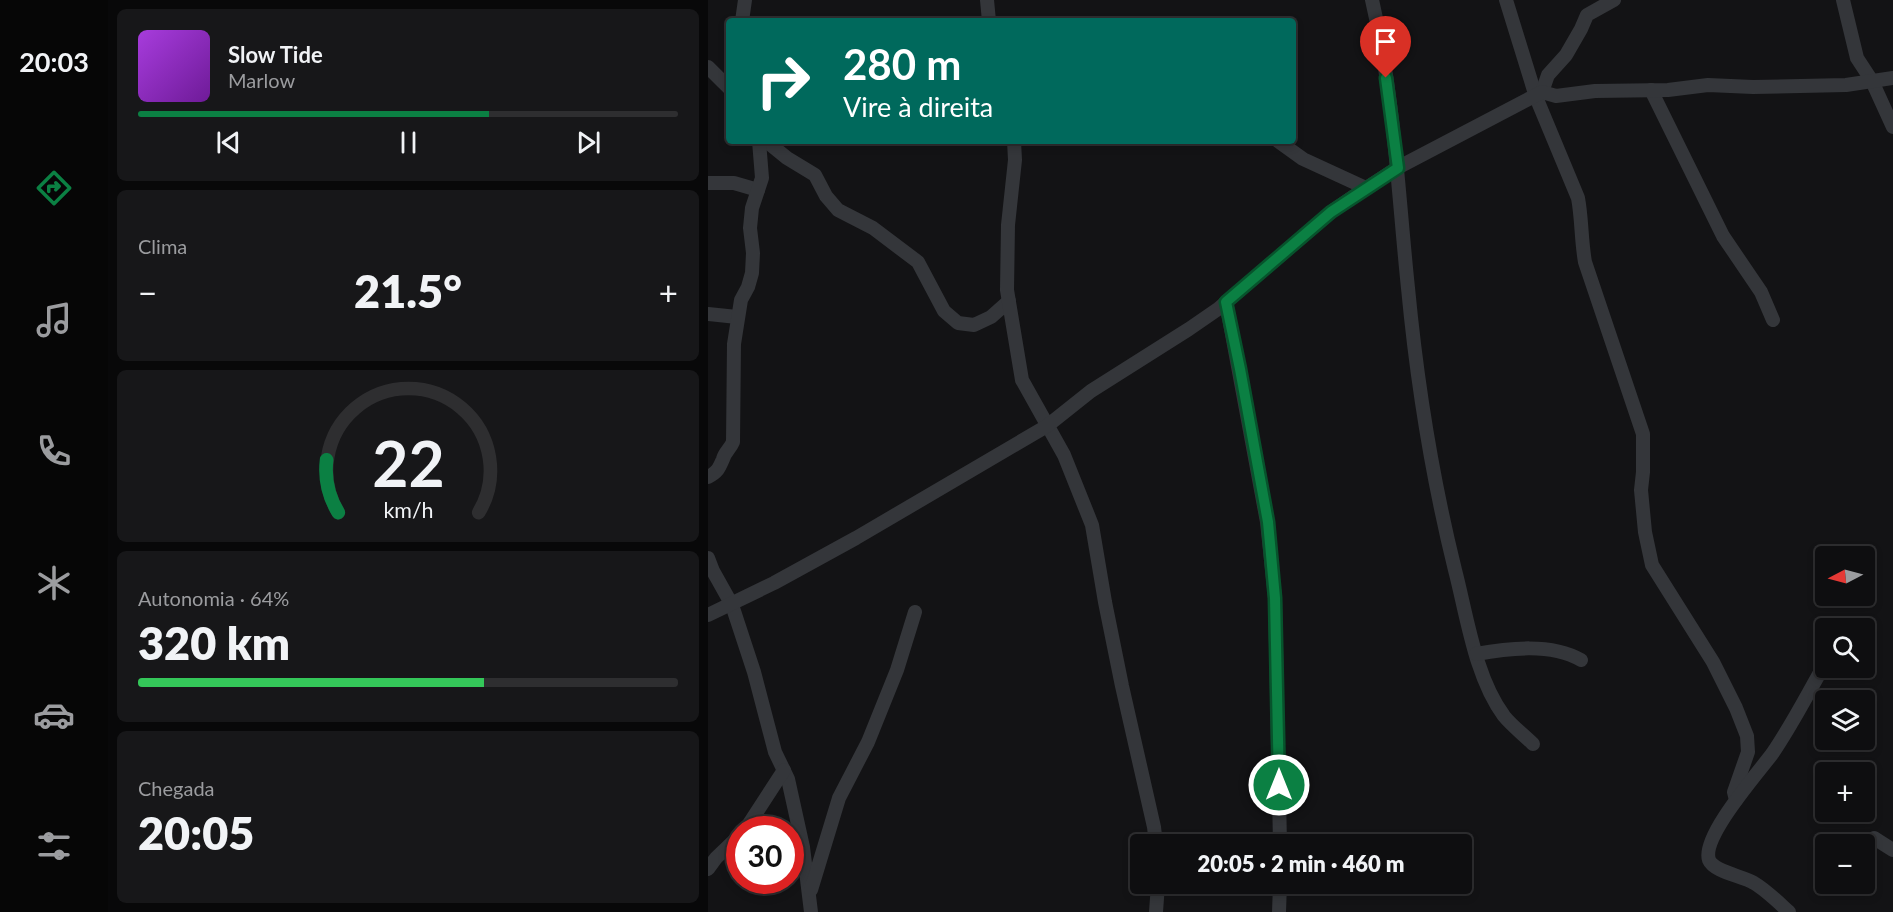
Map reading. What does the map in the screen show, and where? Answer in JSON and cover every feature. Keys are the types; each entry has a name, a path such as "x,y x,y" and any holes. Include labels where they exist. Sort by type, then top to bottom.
{"street":[{"path":"742,18 745,0"},
{"path":"987,0 989,18"},
{"path":"1372,0 1380,33 1398,168 1408,289 1426,432 1449,543 1476,654 1492,695 1504,716 1533,744"},
{"path":"1506,0 1578,198 1585,262 1639,419 1644,452 1642,514 1653,565 1713,662 1747,736 1748,752 1734,792 1736,800"},
{"path":"1539,94 1548,75 1566,55 1587,15 1614,0"},
{"path":"1844,0 1857,58 1872,81 1893,127"},
{"path":"708,67 726,85"},
{"path":"708,615 732,605 856,537 1047,426 1091,391 1189,330 1226,302 1331,212 1366,188 1398,168 1539,94 1556,96 1595,91 1668,90 1708,85 1753,87 1846,85 1893,78"},
{"path":"1651,90 1723,236 1761,291 1773,320"},
{"path":"708,477 721,467 723,456 730,451 733,442 733,372 737,317 752,273 753,253 750,228 752,208 762,178 759,144"},
{"path":"770,144 815,175 826,196 838,210 873,228 918,262 944,311 958,323 974,325 991,317 1009,302"},
{"path":"1014,144 1015,160 1008,225 1009,302 1022,380 1064,455 1092,525 1105,602 1155,834"},
{"path":"1282,144 1303,159 1366,188"},
{"path":"708,183 734,183 758,190"},
{"path":"1226,302 1268,522 1275,598 1280,834"},
{"path":"708,314 737,317"},
{"path":"708,558 732,605 754,672 775,753 788,779 799,820 808,908"},
{"path":"808,908 825,838 839,798 868,742 889,690 915,612"},
{"path":"1476,654 1548,650 1568,653 1581,660"},
{"path":"1789,912 1753,882 1713,866 1709,858 1710,849 1720,825 1736,800 1772,754 1817,678"},
{"path":"754,816 784,770"},
{"path":"1875,839 1893,850"},
{"path":"708,869 726,848"},
{"path":"1156,912 1157,894"},
{"path":"1279,912 1280,894"}],"route":[{"path":"1279,785 1275,598 1268,522 1226,302 1331,212 1398,168 1386,78"}]}
